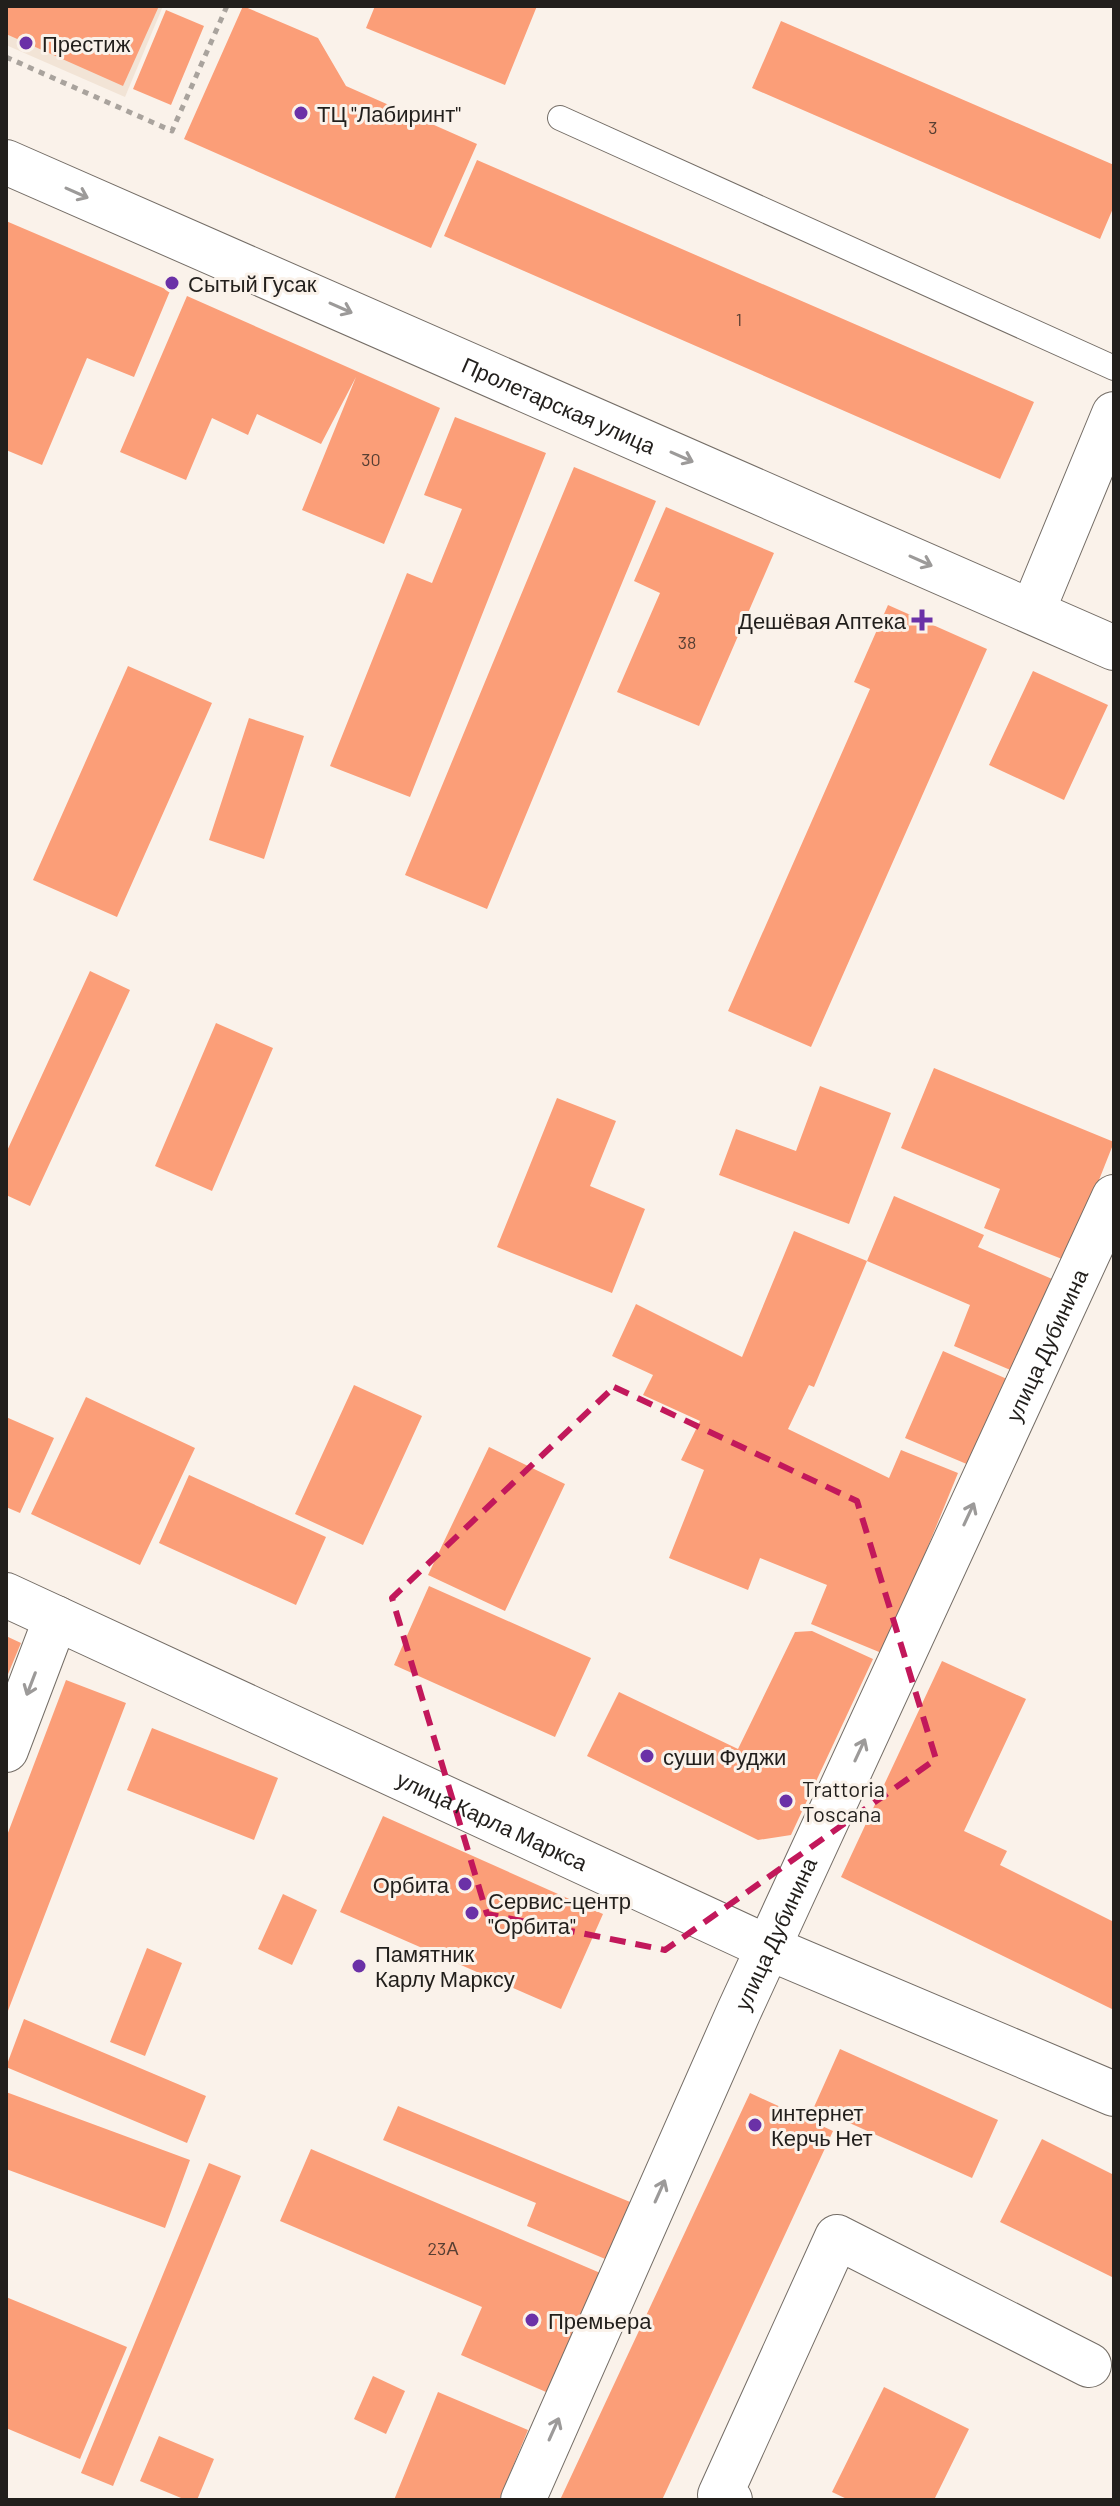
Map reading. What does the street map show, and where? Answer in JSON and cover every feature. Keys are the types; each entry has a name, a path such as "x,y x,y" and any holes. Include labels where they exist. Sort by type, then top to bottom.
{"street":[{"name":"Пролетарская улица","path":"6,162 1114,648"},
{"path":"1033,610 1114,414"},
{"name":"улица Дубинина","path":"523,2500 769,1948 1114,1197"},
{"name":"улица Карла Маркса","path":"6,1595 769,1948 1114,2094"},
{"path":"6,1750 56,1618"},
{"path":"730,2500 720,2495 837,2237 1089,2365"}],"lane":[{"path":"560,118 1114,368"}],"path":[{"path":"6,57 172,131 227,6"}],"highlighted area":[{"path":"614,1387 857,1501 936,1759 665,1950 487,1914 392,1598"}],"shaded area":[{"path":"6,6 163,6 125,97 6,45"}],"building":[{"path":"6,6 159,6 123,86 6,34"},
{"name":"ТЦ \"Лабиринт\"","path":"243,6 318,38 346,86 477,144 431,248 184,139"},
{"path":"375,6 537,6 505,85 366,28"},
{"path":"166,10 204,26 171,105 133,89"},
{"path":"781,21 1114,165 1114,206 1100,239 752,88"},
{"path":"477,160 1034,402 1000,479 444,236"},
{"path":"6,221 170,291 134,377 87,358 42,465 6,450"},
{"path":"187,296 440,408 384,544 302,510 356,377 321,444 257,414 248,435 212,418 186,480 120,452"},
{"path":"455,417 546,453 410,797 330,766 407,573 432,583 462,509 424,495"},
{"path":"574,467 656,501 487,909 405,875"},
{"path":"666,507 774,553 699,726 617,692 660,593 634,581"},
{"path":"888,605 987,649 811,1047 728,1011 870,689 854,682"},
{"path":"128,666 212,703 117,917 33,880"},
{"path":"1033,671 1108,705 1064,800 989,765"},
{"path":"249,718 304,736 264,859 209,840"},
{"path":"90,971 130,990 30,1206 6,1195 6,1153"},
{"path":"216,1023 273,1048 212,1191 155,1166"},
{"path":"934,1068 1114,1142 1067,1261 984,1228 1000,1189 901,1148"},
{"path":"820,1086 891,1113 849,1224 719,1175 736,1129 796,1151"},
{"path":"557,1098 616,1121 590,1186 645,1209 612,1293 497,1247"},
{"path":"894,1196 984,1235 978,1247 1066,1285 1027,1377 954,1346 970,1305 867,1261"},
{"path":"794,1231 867,1261 814,1387 809,1385 788,1429 889,1478 901,1450 958,1473 884,1654 811,1624 827,1585 760,1558 748,1590 669,1558 704,1470 681,1460 700,1421 643,1395 653,1375 612,1356 636,1304 742,1357"},
{"path":"943,1351 1007,1379 969,1465 905,1438"},
{"path":"354,1385 422,1416 363,1545 295,1514"},
{"path":"86,1397 195,1448 140,1565 31,1514"},
{"path":"6,1417 54,1438 20,1513 6,1507"},
{"path":"489,1447 565,1484 505,1611 428,1575"},
{"path":"189,1475 326,1537 296,1605 159,1543"},
{"path":"429,1586 591,1658 555,1737 394,1665"},
{"path":"812,1631 873,1659 791,1835 758,1840 587,1756 619,1692 738,1749 795,1632"},
{"path":"6,1636 21,1643 6,1679"},
{"path":"942,1661 1026,1699 964,1831 1007,1851 1000,1865 1114,1922 1114,2010 841,1877"},
{"path":"66,1680 126,1703 6,2016 6,1838"},
{"path":"152,1728 278,1778 254,1840 127,1790"},
{"name":"Сервис-центр \"Орбита\"","path":"383,1816 603,1914 561,2009 340,1912"},
{"path":"283,1894 317,1910 292,1965 258,1949"},
{"path":"147,1948 182,1963 145,2056 110,2042"},
{"path":"24,2019 206,2096 187,2143 6,2067"},
{"path":"840,2049 998,2120 972,2178 814,2107"},
{"path":"6,2092 190,2160 165,2228 6,2169"},
{"path":"750,2093 833,2131 662,2500 560,2500"},
{"path":"398,2106 635,2204 610,2261 527,2226 536,2203 383,2140"},
{"path":"1042,2139 1114,2175 1114,2278 1000,2222"},
{"path":"311,2149 605,2275 553,2395 461,2355 482,2307 280,2221"},
{"path":"209,2163 241,2176 113,2486 81,2473"},
{"path":"6,2297 127,2347 80,2459 6,2428"},
{"path":"373,2376 405,2391 386,2434 354,2419"},
{"path":"884,2387 969,2429 934,2500 849,2500 832,2492"},
{"path":"438,2392 528,2430 499,2500 394,2500"},
{"path":"159,2436 214,2459 197,2500 186,2500 140,2481"}],"place":[{"name":"Престиж","path":"26,43"},
{"name":"ТЦ \"Лабиринт\"","path":"301,113"},
{"name":"Сытый Гусак","path":"172,283"},
{"name":"Дешёвая Аптека","path":"922,620"},
{"name":"суши Фуджи","path":"647,1756"},
{"name":"Trattoria Toscana","path":"786,1801"},
{"name":"Орбита","path":"465,1884"},
{"name":"Сервис-центр \"Орбита\"","path":"472,1913"},
{"name":"Памятник Карлу Марксу","path":"359,1966"},
{"name":"интернет Керчь Нет","path":"755,2125"},
{"name":"Премьера","path":"532,2320"}]}
